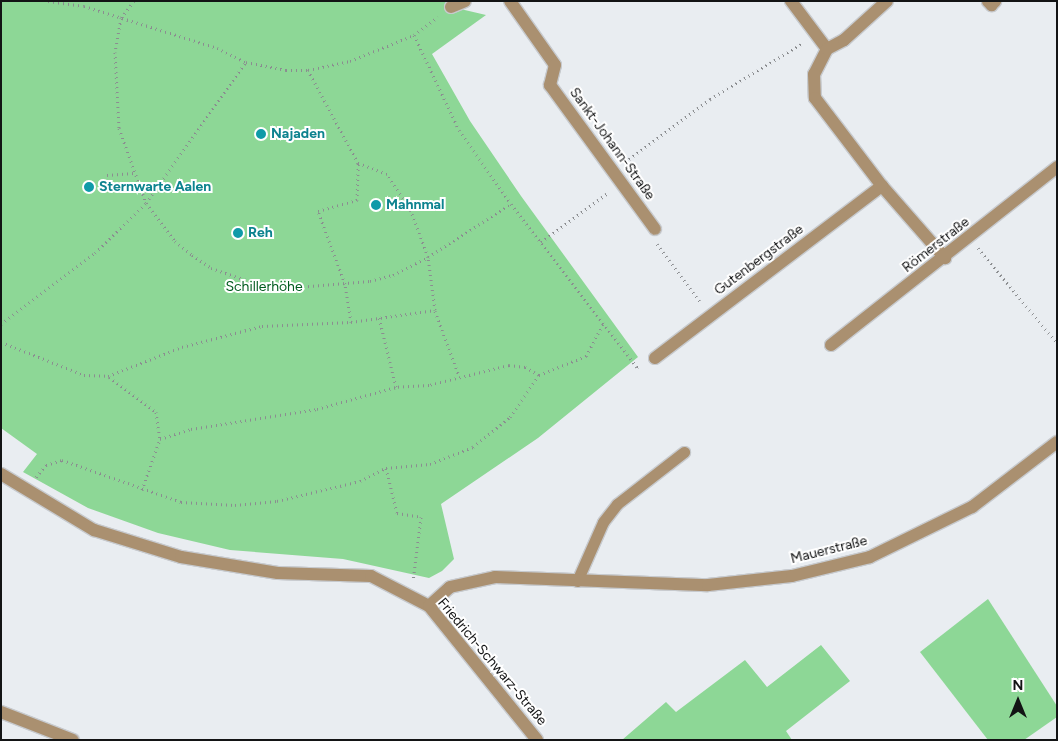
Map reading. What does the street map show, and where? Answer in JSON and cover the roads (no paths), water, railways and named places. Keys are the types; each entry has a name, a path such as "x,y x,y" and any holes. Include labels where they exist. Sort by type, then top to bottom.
{"street":[{"path":"451,7 465,1"},
{"name":"Sankt-Johann-Straße","path":"510,1 556,65 550,85 655,229"},
{"path":"792,1 827,49"},
{"path":"887,1 844,40 827,49 814,74 815,98 882,186 946,258"},
{"name":"Römerstraße","path":"831,345 946,258 1057,167"},
{"name":"Gutenbergstraße","path":"655,358 882,186"},
{"name":"Mauerstraße","path":"429,606 450,587 495,577 708,585 792,576 870,557 972,507 1057,442"},
{"name":"Friedrich-Schwarz-Straße","path":"1,474 94,530 181,557 278,573 371,576 429,606 537,740"},
{"path":"1,712 72,740"}],"lane":[{"path":"987,1 991,5 995,1"},
{"path":"577,581 603,522 617,504 684,452"}],"place":[{"name":"Najaden","path":"261,134"},
{"name":"Sternwarte Aalen","path":"89,187"},
{"name":"Mahnmal","path":"376,205"},
{"name":"Reh","path":"238,233"}],"park label":[{"name":"Schillerhöhe","path":"264,287"}]}
